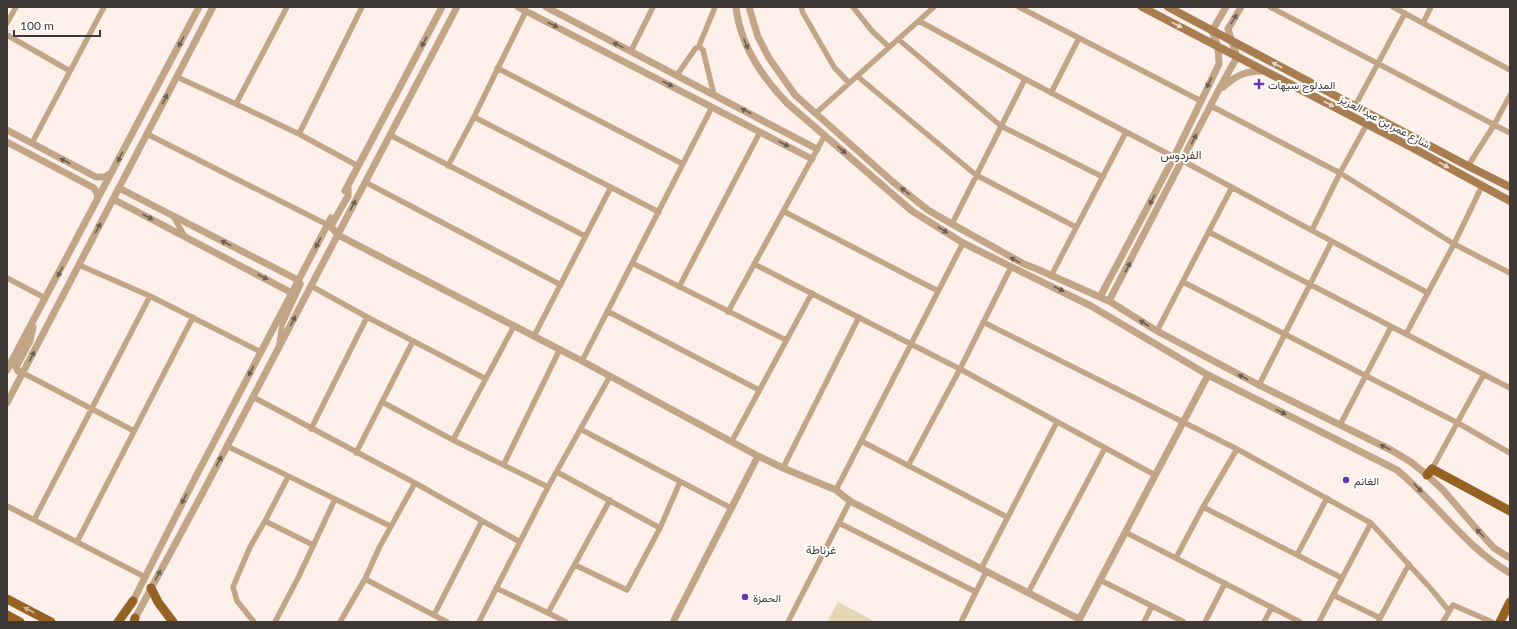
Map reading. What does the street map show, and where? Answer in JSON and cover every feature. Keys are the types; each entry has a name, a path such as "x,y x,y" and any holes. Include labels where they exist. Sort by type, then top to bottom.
{"main road":[{"name":"شارع عمر بن عبد العزيز","path":"1142,7 1237,57 1267,71 1510,200"},
{"name":"شارع عمر بن عبد العزيز","path":"1168,7 1510,187"},
{"path":"1430,472 1510,511"},
{"path":"151,588 158,602 174,622"},
{"path":"7,599 51,622"},
{"path":"118,622 133,601"},
{"path":"1500,622 1510,602"},
{"path":"7,615 20,622"}],"street":[{"path":"7,23 16,7"},
{"path":"32,143 104,7"},
{"path":"7,370 199,7"},
{"path":"7,403 213,7"},
{"path":"236,104 287,7"},
{"path":"299,134 362,7"},
{"path":"123,622 192,482 442,7"},
{"path":"134,621 457,7"},
{"path":"518,7 812,159"},
{"path":"546,7 817,149"},
{"path":"630,51 653,7"},
{"path":"677,75 699,46 715,7"},
{"path":"736,7 743,36 750,54 774,89 787,103 912,211 963,242 1011,267 1032,275 1103,312 1208,375 1397,470 1414,484 1474,548 1510,573"},
{"path":"749,7 758,37 768,58 795,95 893,182 928,210 1024,264 1110,301 1157,331 1259,385 1391,450 1430,472 1443,490 1474,526 1489,542 1510,558"},
{"path":"801,7 834,67 849,83"},
{"path":"853,7 872,31 889,47"},
{"path":"816,113 934,7"},
{"path":"1019,7 1201,101"},
{"path":"1100,296 1174,157 1219,64 1218,47 1212,31 1226,7"},
{"path":"1110,301 1237,57 1228,29 1241,7"},
{"path":"1270,7 1510,133"},
{"path":"1393,7 1510,70"},
{"path":"1423,22 1431,7"},
{"path":"448,166 526,11"},
{"path":"1355,106 1405,13"},
{"path":"919,21 1051,93 1174,157"},
{"path":"7,35 70,71"},
{"path":"1051,93 1080,38"},
{"path":"898,39 1001,126 1103,177"},
{"path":"699,46 703,50 714,95"},
{"path":"497,68 683,164"},
{"path":"1218,91 1234,77 1245,72 1267,71"},
{"path":"857,76 976,175 1076,227"},
{"path":"177,77 299,134 358,166"},
{"path":"952,224 1025,79"},
{"path":"1468,166 1494,125 1510,94"},
{"path":"1211,106 1340,173 1454,244 1510,273"},
{"path":"582,360 712,107"},
{"path":"474,117 659,212"},
{"path":"1312,230 1340,173 1367,124"},
{"path":"7,130 100,178 105,177 112,172"},
{"path":"679,287 760,132"},
{"path":"1051,276 1126,132"},
{"path":"147,134 328,225"},
{"path":"390,135 586,236"},
{"path":"728,312 825,135"},
{"path":"7,142 85,183 96,191 97,201"},
{"path":"1183,161 1428,293"},
{"path":"85,183 94,182 91,174"},
{"path":"365,182 560,285"},
{"path":"1406,334 1454,244 1482,186"},
{"path":"348,187 348,196 332,224 334,233 582,360 758,456 836,490 850,500 1028,593 1078,621 1208,375"},
{"path":"534,336 611,187"},
{"path":"1157,331 1232,187"},
{"path":"119,188 298,280 301,284 282,325 279,347"},
{"path":"113,199 292,293"},
{"path":"783,212 938,291"},
{"path":"173,215 184,235"},
{"path":"1209,232 1510,388"},
{"path":"1259,385 1332,241"},
{"path":"836,490 963,242"},
{"path":"79,264 150,296 261,352"},
{"path":"632,264 786,340"},
{"path":"754,264 960,369 1155,475"},
{"path":"908,466 960,369 1011,267"},
{"path":"7,278 45,298"},
{"path":"1183,282 1458,423 1510,453"},
{"path":"311,286 366,317 486,379"},
{"path":"732,442 812,293"},
{"path":"34,520 150,296"},
{"path":"607,312 760,390"},
{"path":"36,315 30,341 16,367 18,371 134,431"},
{"path":"76,542 193,317"},
{"path":"312,429 366,317"},
{"path":"783,468 859,317"},
{"path":"983,322 1237,449 1371,523 1409,564 1449,611"},
{"path":"453,440 514,326"},
{"path":"1340,425 1391,326"},
{"path":"356,453 412,341"},
{"path":"504,464 560,349"},
{"path":"1430,472 1484,374"},
{"path":"479,622 548,487 610,376"},
{"path":"253,397 415,483 520,542"},
{"path":"382,402 453,440 548,487"},
{"path":"961,622 976,592 983,570 1007,517 1057,422"},
{"path":"580,429 731,508"},
{"path":"861,442 1007,517"},
{"path":"227,446 390,526"},
{"path":"1028,593 1105,448"},
{"path":"1176,558 1203,507 1237,449"},
{"path":"673,622 758,456"},
{"path":"557,472 660,528"},
{"path":"254,622 249,620 237,601 233,586 250,547 288,477"},
{"path":"575,565 626,590 660,528 680,482"},
{"path":"340,622 364,579 390,526 415,483"},
{"path":"1297,555 1327,498"},
{"path":"275,622 335,499"},
{"path":"548,613 610,500"},
{"path":"788,622 850,500"},
{"path":"7,506 145,577"},
{"path":"1203,507 1342,578"},
{"path":"265,521 313,545"},
{"path":"434,615 482,521"},
{"path":"839,523 976,592"},
{"path":"1319,622 1371,523"},
{"path":"1126,532 1300,622"},
{"path":"1333,595 1379,620 1409,564"},
{"path":"364,579 447,622"},
{"path":"1100,580 1184,622"},
{"path":"1204,622 1225,583"},
{"path":"496,588 566,622"},
{"path":"1443,622 1453,605 1492,622"},
{"path":"1144,622 1152,606"},
{"path":"1264,622 1272,607"}],"shaded area":[{"path":"838,602 876,622 827,622"}],"place":[{"name":"المدلوح سيهات","path":"1259,84"},
{"name":"الغانم","path":"1346,480"},
{"name":"الحمزة","path":"745,597"}],"district":[{"name":"الفردوس","path":"1181,154"},
{"name":"غرناطة","path":"821,549"}]}
